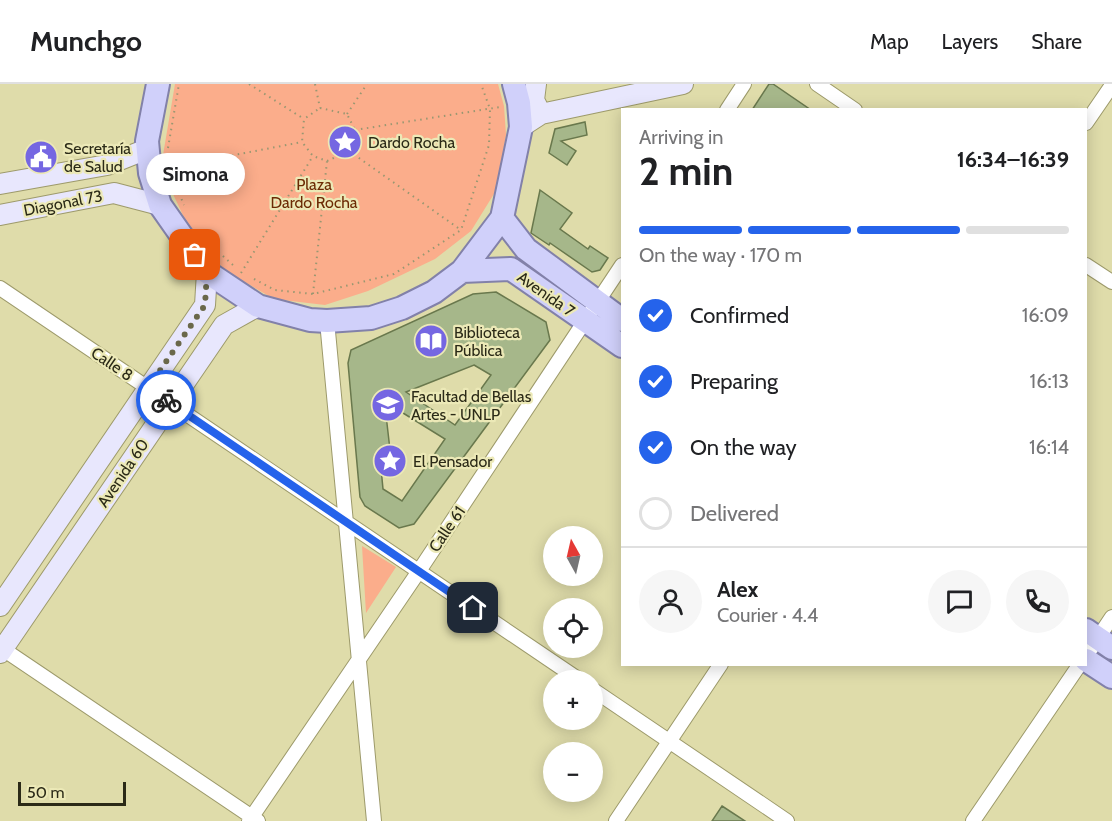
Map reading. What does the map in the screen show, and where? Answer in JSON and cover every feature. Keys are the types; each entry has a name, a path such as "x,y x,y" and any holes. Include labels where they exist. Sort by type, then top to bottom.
{"main road":[{"path":"158,84 147,141 157,150 150,173 160,205 207,272 258,306 310,320 327,321 371,318 402,308 434,292 462,271 502,218 521,127 519,103 514,84"},
{"path":"536,84 534,100 542,114"},
{"path":"521,127 542,114 683,84"},
{"name":"Diagonal 73","path":"0,184 107,165 157,150"},
{"path":"107,165 118,180 114,193"},
{"name":"Diagonal 73","path":"0,215 114,193 160,205"},
{"name":"Avenida 7","path":"502,218 526,249 591,312 621,345"},
{"name":"Avenida 7","path":"462,271 511,269 591,312 621,320"},
{"name":"Avenida 60","path":"0,606 205,305 207,272"},
{"name":"Avenida 60","path":"1,650 224,325 258,306"},
{"path":"1094,646 1112,677"}],"street":[{"path":"728,108 744,84"},
{"path":"817,84 852,108"},
{"path":"1087,122 1112,85"},
{"path":"1087,266 1112,282"},
{"name":"Calle 61","path":"253,820 621,267"},
{"name":"Calle 8","path":"0,288 565,670"},
{"path":"327,321 374,821"},
{"path":"1094,646 1112,617"},
{"path":"1,650 253,820"},
{"path":"616,821 720,666"},
{"path":"973,821 1079,666"},
{"path":"603,696 787,821"}],"path":[{"path":"157,150 167,142 179,84"},
{"path":"249,84 304,119"},
{"path":"315,84 320,108"},
{"path":"346,114 367,84"},
{"path":"209,243 241,273 275,290 313,294 394,274 461,230 489,145 490,109 481,84"},
{"path":"320,108 346,114 355,130 349,151 327,161 313,156 302,142 304,119 320,108"},
{"path":"355,130 490,109"},
{"path":"168,168 302,142"},
{"path":"349,151 461,230"},
{"path":"241,273 313,156"},
{"path":"168,159 168,168 185,208"},
{"path":"313,294 327,161"}],"green space":[{"name":"Plaza Dardo Rocha","path":"175,84 498,84 504,106 506,135 497,189 471,231 435,259 368,291 325,305 274,299 224,270 188,226 165,177 162,161"},
{"path":"362,546 396,567 366,613"}],"building":[{"path":"769,84 773,84 808,108 753,108"},
{"path":"585,122 587,135 561,141 576,151 567,165 549,153 555,129"},
{"path":"540,190 572,213 560,229 588,249 590,246 608,258 600,270 592,272 550,243 549,245 531,233"},
{"name":"Facultad de Bellas Artes - UNLP","path":"496,292 546,322 550,340 414,524 399,528 365,506 360,497 348,363 351,350 473,294","holes":["474,365 491,375 455,425 406,392","403,413 445,439 402,501 383,489 381,468 392,467 386,415"]},
{"path":"722,806 745,821 712,821"}],"way so far":[{"path":"166,400 148,388 205,305 207,272 195,255"}],"place":[{"name":"Dardo Rocha","path":"345,142"},
{"name":"Secretaría de Salud","path":"41,157"},
{"name":"Simona","path":"195,255"},
{"name":"Biblioteca Pública","path":"431,341"},
{"name":"Facultad de Bellas Artes - UNLP","path":"388,405"},
{"name":"El Pensador","path":"390,461"}],"route":[{"path":"166,400 473,608"}]}
